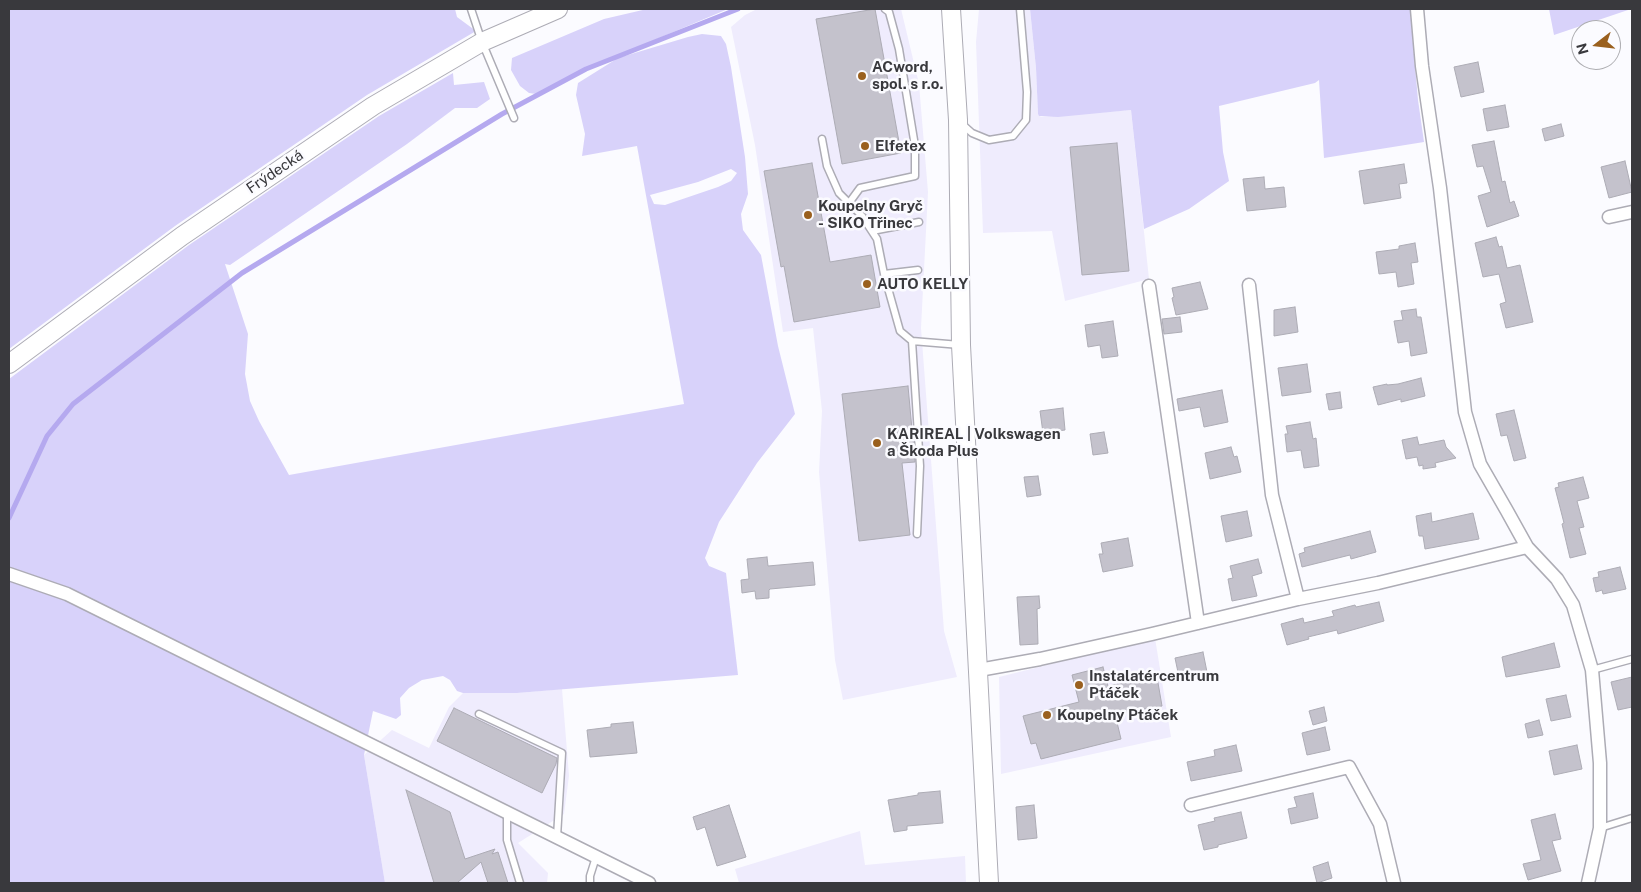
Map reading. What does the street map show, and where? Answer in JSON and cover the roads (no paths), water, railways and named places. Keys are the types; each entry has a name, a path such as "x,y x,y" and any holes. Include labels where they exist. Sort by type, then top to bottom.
{"main road":[{"name":"Frýdecká","path":"9,364 182,236 357,116 482,42 558,9"},
{"path":"951,9 958,120 961,345 989,883"}],"street":[{"path":"1417,9 1422,66 1440,188 1465,412 1480,464 1526,547 1557,579 1573,605 1592,670 1600,763 1600,828 1588,883"},
{"path":"1609,217 1632,212"},
{"path":"1249,285 1272,495 1298,599"},
{"path":"1149,286 1198,623"},
{"path":"979,670 1040,659 1298,599 1378,583 1526,547"},
{"path":"9,574 66,594 649,883"},
{"path":"1191,805 1349,767 1380,824 1394,883"}],"lane":[{"path":"471,9 482,42 514,118"},
{"path":"849,203 860,188 914,176 915,146 899,50 889,12 885,9"},
{"path":"958,120 972,133 989,140 1013,136 1026,120 1027,92 1020,9"},
{"path":"822,139 827,166 839,193 862,216 877,238 884,274 900,331 912,342 961,345"},
{"path":"872,231 919,222"},
{"path":"884,274 918,270"},
{"path":"912,342 920,466 917,534"},
{"path":"1592,670 1632,659"},
{"path":"478,714 562,752 557,838"},
{"path":"507,811 507,840 520,883"},
{"path":"1600,828 1632,818"},
{"path":"590,883 590,876 596,857"}],"waterway":[{"path":"9,518 47,436 73,404 242,273 502,114 586,69 738,9"}],"place":[{"name":"ACword, spol. s r.o.","path":"862,76"},
{"name":"Elfetex","path":"865,146"},
{"name":"Koupelny Gryč - SIKO Třinec","path":"808,215"},
{"name":"AUTO KELLY","path":"867,284"},
{"name":"KARIREAL | Volkswagen a Škoda Plus","path":"877,443"},
{"name":"Instalatércentrum Ptáček","path":"1079,685"},
{"name":"Koupelny Ptáček","path":"1047,715"}]}
